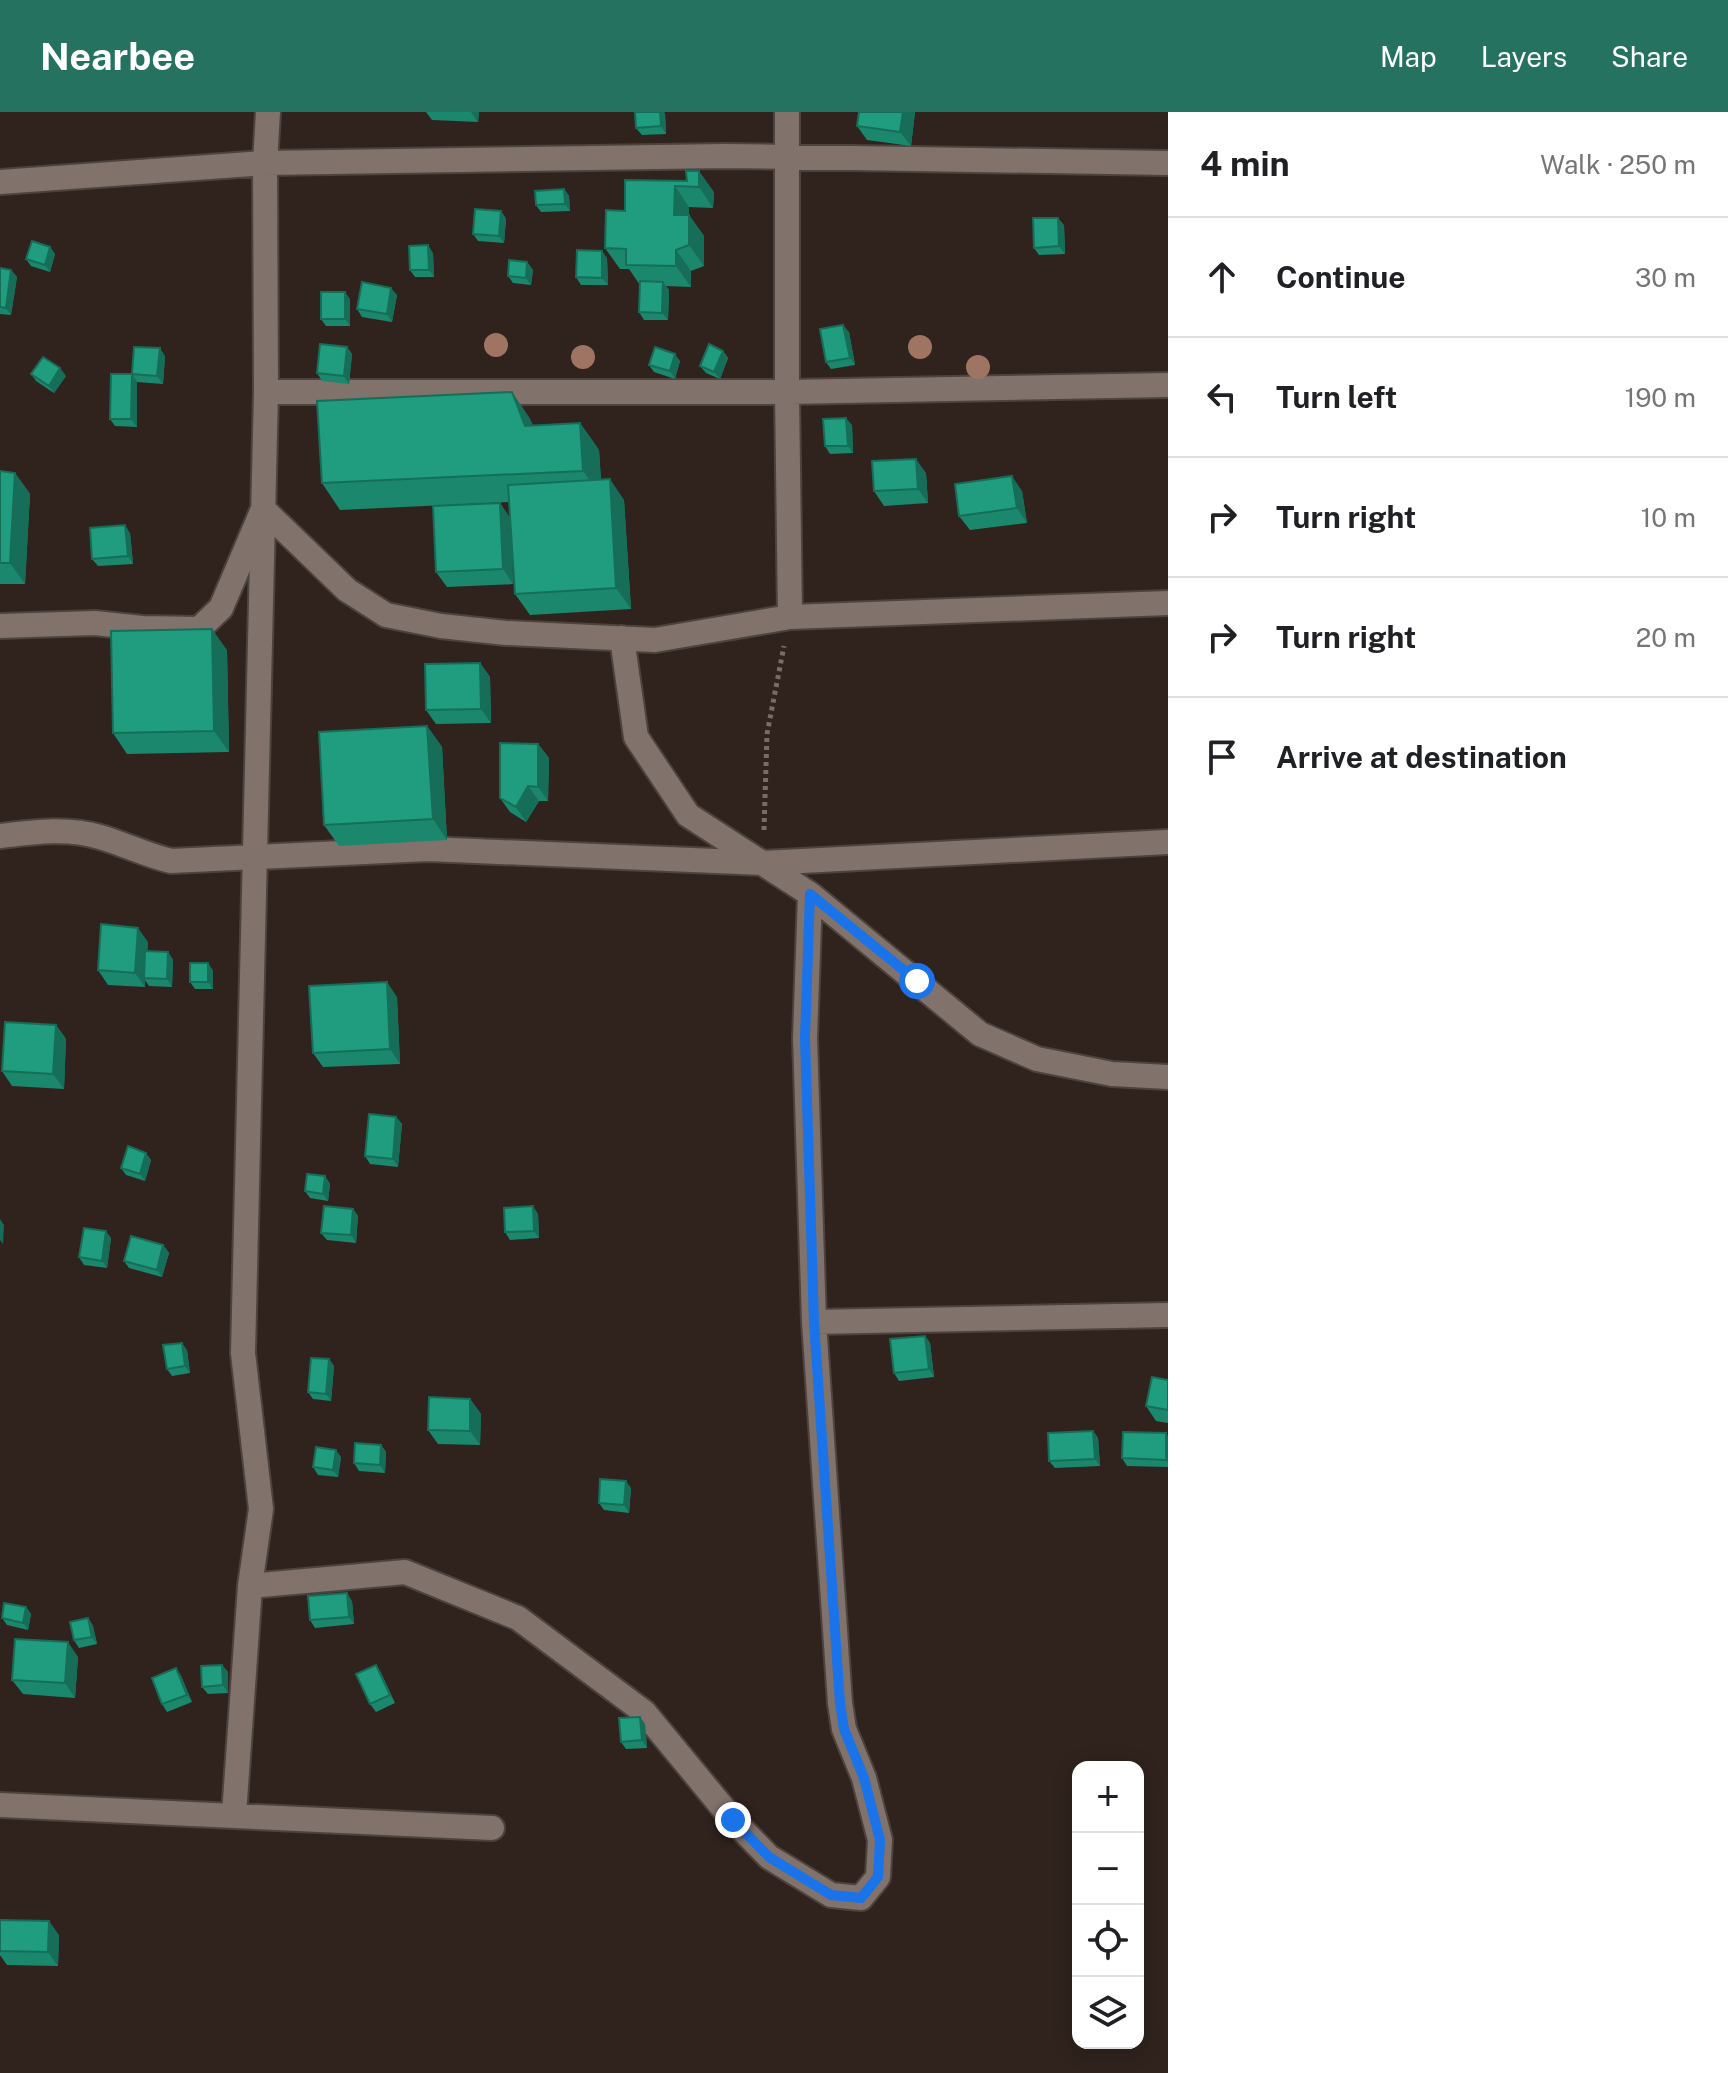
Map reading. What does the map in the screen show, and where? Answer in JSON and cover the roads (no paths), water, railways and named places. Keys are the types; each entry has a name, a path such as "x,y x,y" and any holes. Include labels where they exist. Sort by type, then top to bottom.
{"street":[{"path":"234,1815 250,1586 261,1509 243,1353 266,392 265,163 268,112"},
{"path":"787,112 790,617"},
{"path":"0,182 265,163 725,156 1168,163"},
{"path":"266,392 787,392 1168,385"},
{"path":"0,626 95,623 199,629 221,608 263,509"},
{"path":"263,509 347,590 386,615 441,626 506,633 655,640 790,617 1168,603"},
{"path":"622,638 636,737 688,815 810,894 980,1034 1037,1059 1112,1074 1168,1077"},
{"path":"0,836 52,830 97,836 145,855 171,861 428,849 763,863 1168,842"},
{"path":"250,1586 405,1572 518,1618 644,1712 733,1820 769,1857 831,1895 861,1898 878,1877 880,1840 864,1778 844,1729 840,1703 814,1322 805,1038 810,894"},
{"path":"814,1322 1168,1315"},
{"path":"0,1805 492,1828"}]}
